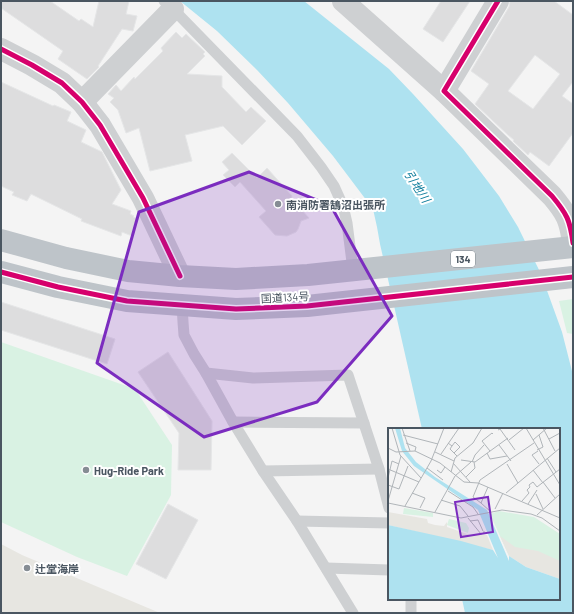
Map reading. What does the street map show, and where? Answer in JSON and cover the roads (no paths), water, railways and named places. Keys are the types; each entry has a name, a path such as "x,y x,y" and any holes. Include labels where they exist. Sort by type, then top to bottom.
{"highway":[{"name":"国道134号","path":"1,240 66,258 128,271 236,279 308,275 383,268 573,247"},
{"name":"国道134号","path":"1,272 58,287 127,301 236,309 308,306 564,278"}],"street":[{"path":"343,1 444,91 552,196 564,210 569,220 573,243"},
{"path":"444,91 498,1"},
{"path":"82,102 168,5"},
{"path":"1,49 62,83 82,102 100,125 143,198 180,276"}],"lane":[{"path":"168,5 297,136 321,167 334,186 343,206 347,223 353,270"},
{"path":"182,305 184,335 233,422 263,471 297,521 353,613"},
{"path":"206,373 253,378 348,375 379,469 388,504"},
{"path":"233,422 364,423"},
{"path":"263,471 379,469"},
{"path":"297,521 388,523"},
{"path":"326,568 388,570"},
{"path":"411,600 411,613"}],"water":[{"name":"引地川","path":"180,1 304,1 389,69 413,94 463,149 499,196 518,227 541,274 562,332 573,375 573,613 465,613 462,600 560,600 560,428 422,428 373,209 333,156 288,103 217,31"}],"place":[{"name":"南消防署鵠沼出張所","path":"278,204"},
{"name":"Hug-Ride Park","path":"86,470"},
{"name":"辻堂海岸","path":"27,568"}]}
